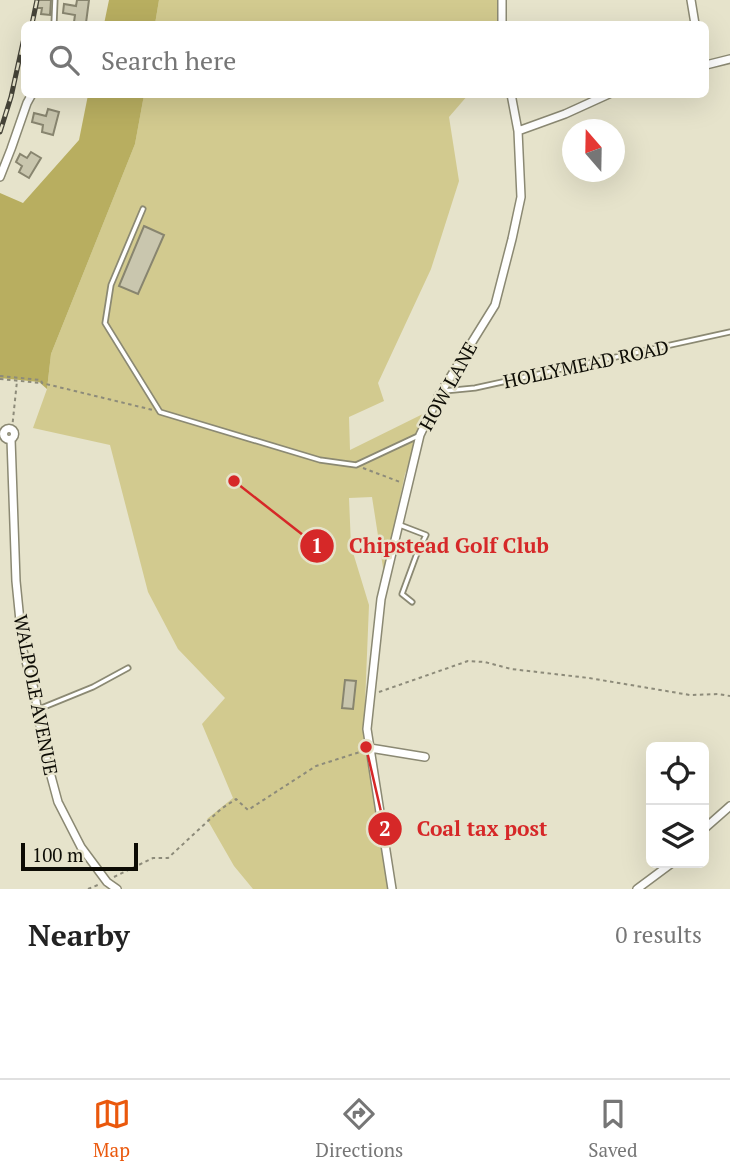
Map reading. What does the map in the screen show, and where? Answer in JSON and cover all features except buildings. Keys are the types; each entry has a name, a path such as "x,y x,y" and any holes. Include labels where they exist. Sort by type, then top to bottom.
{"street":[{"path":"502,0 502,21"},
{"path":"691,0 694,21"},
{"path":"709,64 730,59"},
{"path":"0,177 30,98"},
{"name":"HOW LANE","path":"392,889 367,729 380,599 420,435 442,391 495,304 521,197 518,131 513,98"},
{"path":"518,131 600,98"},
{"name":"WALPOLE AVENUE","path":"12,429 15,432 10,439 16,581 23,651 34,689 44,750 58,802 81,847 107,882 117,889"},
{"path":"370,748 425,757"},
{"path":"709,825 730,806"},
{"path":"639,888 665,868"}],"lane":[{"path":"54,21 55,0"},
{"path":"143,209 111,285 105,323 160,412 320,460 356,465 420,435"},
{"name":"HOLLYMEAD ROAD","path":"442,391 475,388 730,332"},
{"path":"398,525 426,535 402,594 412,602"},
{"path":"37,710 93,687 128,668"}],"path":[{"path":"0,378 41,380 42,383"},
{"path":"0,378 42,383 160,412"},
{"path":"12,429 17,381"},
{"path":"356,465 408,485"},
{"path":"371,694 468,662 485,662 511,669 589,678 690,695 730,696"},
{"path":"88,889 153,858 168,858 221,809 236,799 248,810 316,766 370,748"}],"shaded area":[{"path":"109,0 159,0 156,21 105,21"},
{"path":"159,0 497,0 500,21 156,21"},
{"path":"87,98 143,98 135,144 51,354 47,389 39,382 0,378 0,193 23,203 79,140"},
{"path":"143,98 465,98 449,117 459,181 431,269 378,383 384,401 349,417 350,450 433,409 405,474 384,574 372,497 349,498 351,546 369,605 364,728 367,761 391,889 253,889 234,866 207,819 233,798 202,724 225,698 178,649 148,592 110,445 33,428 47,389 51,354 135,144"}],"railway":[{"path":"33,21 37,0"},
{"path":"0,132 21,52"}],"place":[{"name":"Chipstead Golf Club","path":"234,481"},
{"name":"Coal tax post","path":"366,747"}]}
